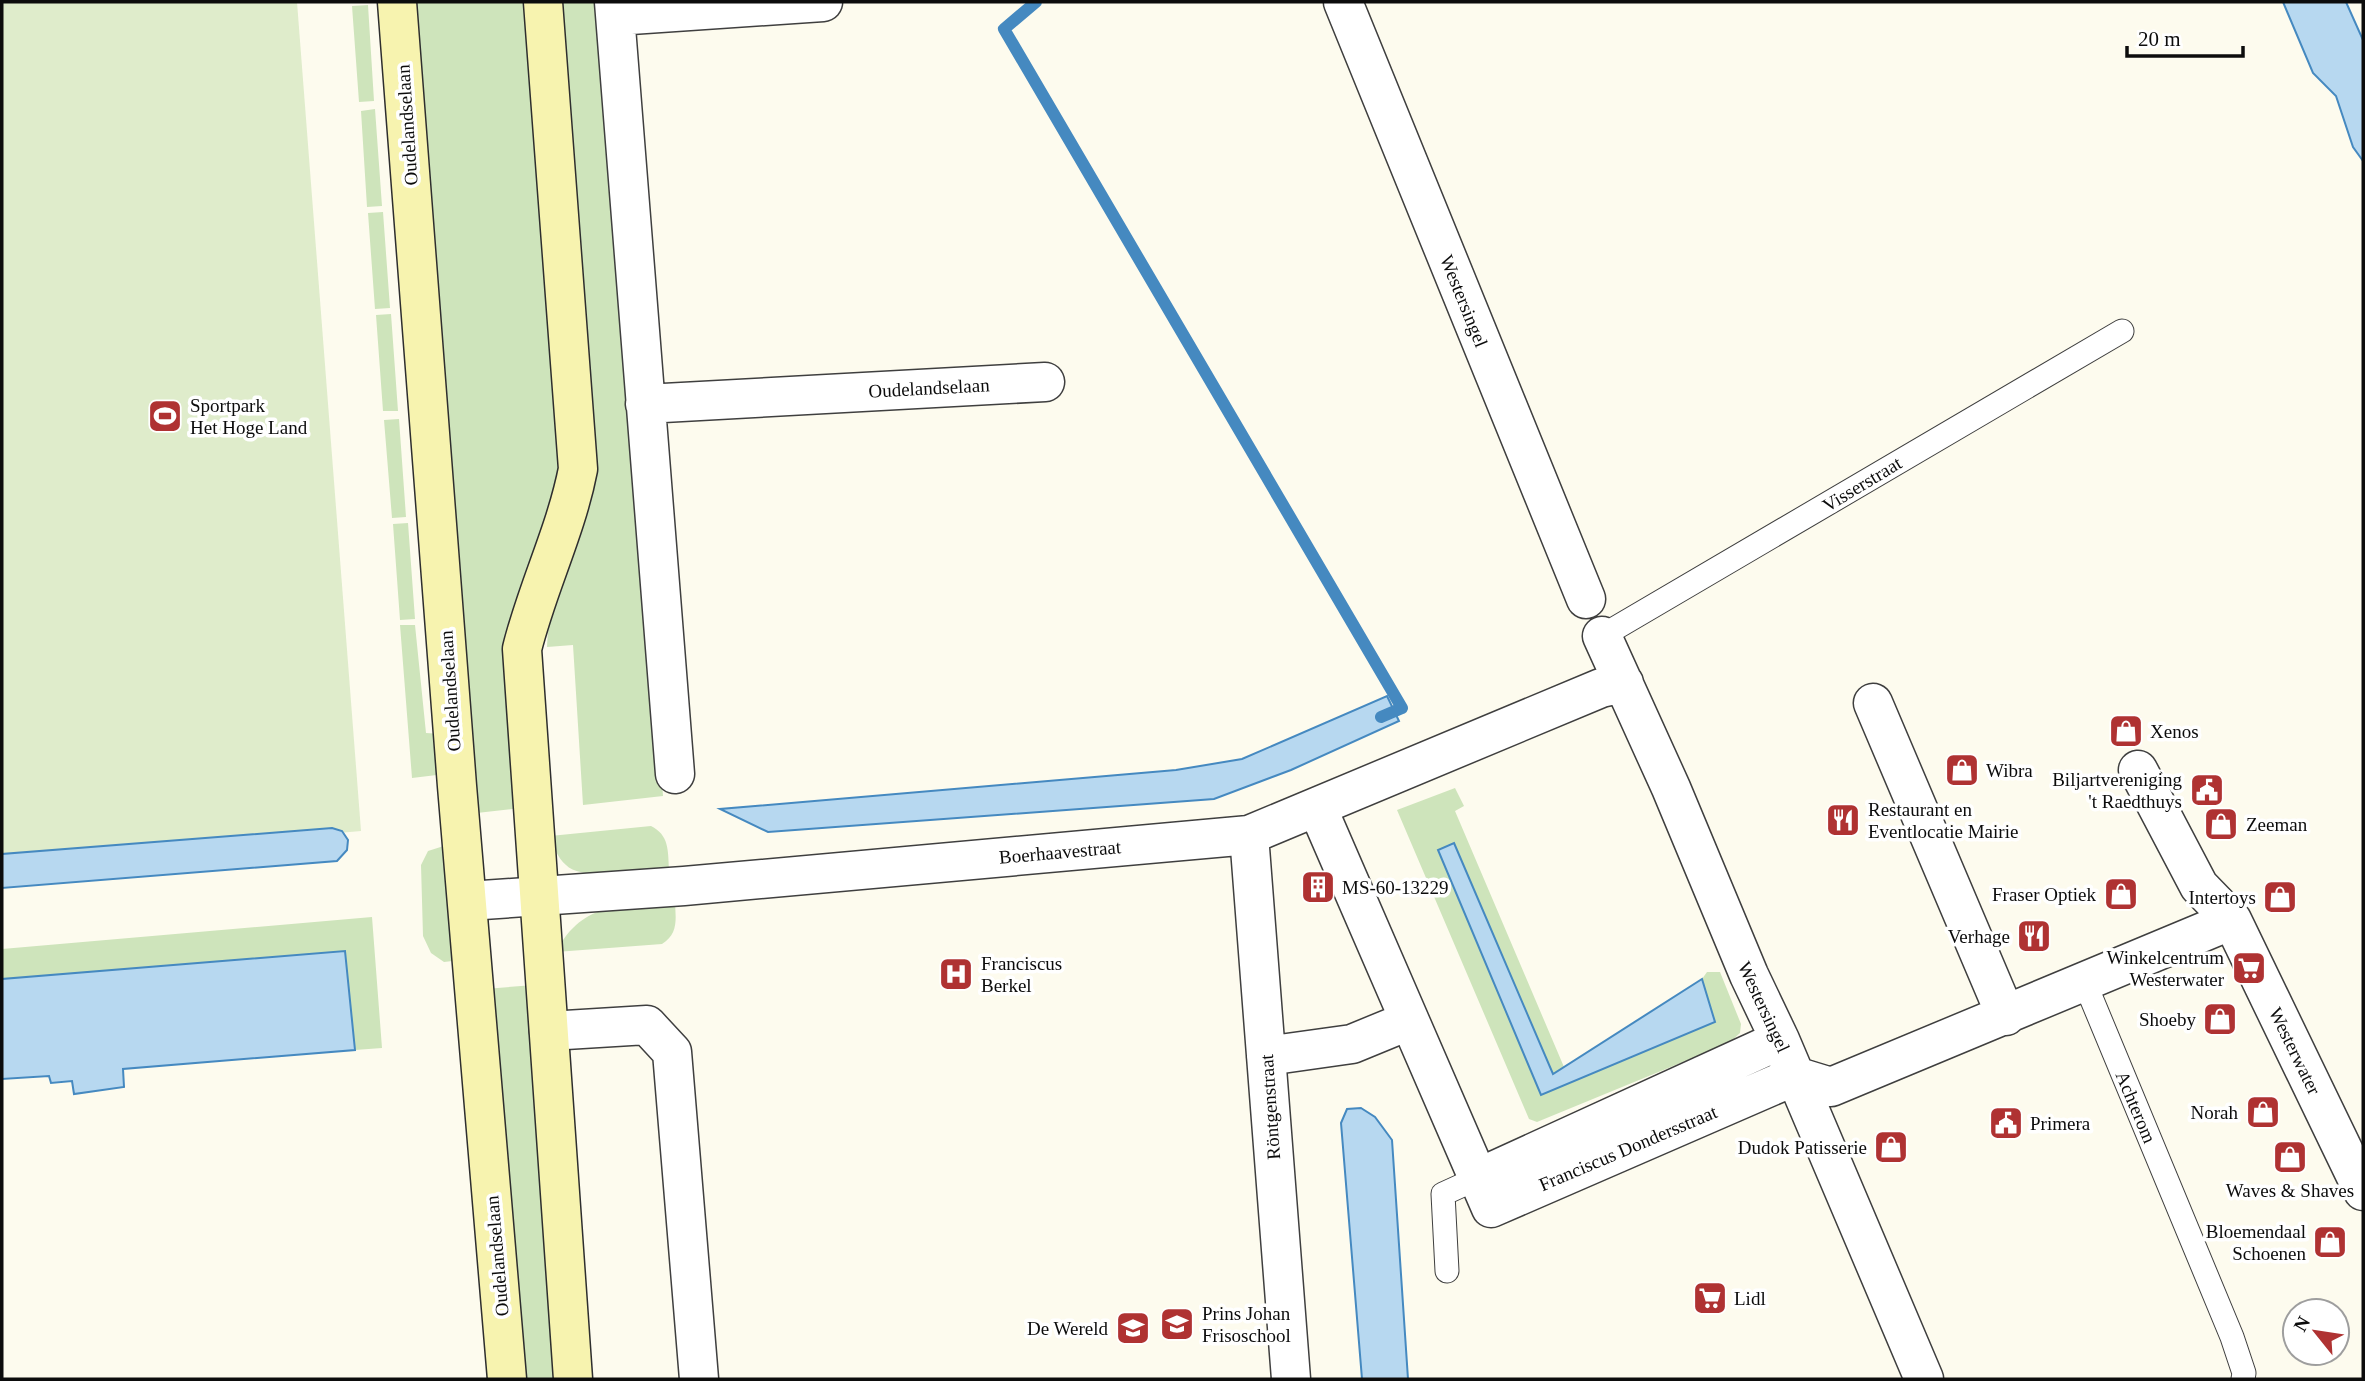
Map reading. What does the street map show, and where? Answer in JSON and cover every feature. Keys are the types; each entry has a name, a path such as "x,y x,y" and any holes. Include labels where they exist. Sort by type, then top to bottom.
{"street":[{"name":"Oudelandselaan","path":"397,2 507,1379"},
{"path":"543,2 578,469 570,509 522,649 573,1379"},
{"path":"675,774 615,9 822,2"},
{"name":"Westersingel","path":"1348,3 1586,599"},
{"name":"Oudelandselaan","path":"645,404 1045,382"},
{"name":"Westersingel","path":"1602,636 1749,975 1780,1040 1924,1379"},
{"name":"Boerhaavestraat","path":"468,901 1249,835 1601,688 1624,683"},
{"path":"1873,703 2006,1016"},
{"name":"Westerwater","path":"2138,770 2199,887 2232,920 2363,1191"},
{"name":"Franciscus Dondersstraat","path":"1317,807 1491,1208 1795,1076"},
{"name":"Röntgenstraat","path":"1249,835 1291,1379"},
{"path":"1795,1076 1831,1087 2085,984 2232,920"},
{"path":"1266,1056 1352,1044 1408,1021"},
{"path":"549,1031 647,1026 672,1052 699,1379"},
{"name":"Franciscus Dondersstraat","path":"1478,1178 1780,1040"}],"lane":[{"name":"Visserstraat","path":"1602,636 2122,331"},
{"name":"Achterom","path":"2085,984 2232,1337 2244,1373 2243,1379"},
{"path":"1447,1271 1443,1194 1478,1178"}],"green space":[{"name":"Sportpark Het Hoge Land","path":"2,2 297,2 361,831 2,863"},
{"path":"406,2 527,2 565,461 548,545 522,808 468,814"},
{"path":"555,2 602,2 663,796 583,805 573,645 547,647 549,609 591,490"},
{"path":"368,5 374,101 359,102 352,6"},
{"path":"375,109 382,206 367,207 361,111"},
{"path":"383,212 390,308 375,309 368,213"},
{"path":"391,314 398,411 383,411 376,315"},
{"path":"399,419 406,517 392,518 384,420"},
{"path":"408,523 415,619 400,620 393,524"},
{"path":"400,625 415,625 426,733 442,734 445,774 412,778"},
{"path":"1455,788 1464,806 1455,811 1564,1067 1553,1074 1454,843 1438,851 1541,1095 1715,1022 1702,979 1707,972 1720,972 1741,1024 1740,1033 1729,1043 1537,1122 1529,1119 1397,810"},
{"path":"651,826 664,839 668,849 669,869 614,874 574,870 560,859 550,836"},
{"path":"450,844 461,960 444,962 431,953 423,936 421,865 428,851"},
{"path":"675,903 676,921 673,931 662,944 556,952 567,935 592,914 622,906"},
{"path":"372,917 382,1048 355,1050 345,951 2,979 2,949"},
{"path":"534,985 562,1379 517,1379 485,989"}],"water":[{"path":"2283,2 2346,2 2363,40 2363,161 2353,147 2336,96 2313,73"},
{"path":"1387,696 1399,721 1291,770 1214,799 768,832 720,809 1176,770 1242,759"},
{"path":"332,828 342,831 348,840 347,850 337,861 2,888 2,854"},
{"path":"1454,843 1553,1074 1702,979 1715,1022 1541,1095 1438,850"},
{"path":"345,951 355,1050 123,1069 124,1087 74,1094 72,1081 51,1083 49,1076 2,1079 2,979"},
{"path":"1361,1108 1375,1117 1392,1140 1408,1379 1362,1379 1341,1123 1347,1109"}],"waterway":[{"path":"1036,2 1004,29 1402,708 1381,717"}],"place":[{"name":"Sportpark Het Hoge Land","path":"165,416"},
{"name":"Xenos","path":"2126,731"},
{"name":"Wibra","path":"1962,770"},
{"name":"Biljartvereniging 't Raedthuys","path":"2207,790"},
{"name":"Restaurant en Eventlocatie Mairie","path":"1843,820"},
{"name":"Zeeman","path":"2221,824"},
{"name":"MS-60-13229","path":"1318,887"},
{"name":"Fraser Optiek","path":"2121,894"},
{"name":"Intertoys","path":"2280,897"},
{"name":"Verhage","path":"2034,936"},
{"name":"Winkelcentrum Westerwater","path":"2249,968"},
{"name":"Franciscus Berkel","path":"956,974"},
{"name":"Shoeby","path":"2220,1019"},
{"name":"Norah","path":"2263,1112"},
{"name":"Primera","path":"2006,1123"},
{"name":"Dudok Patisserie","path":"1891,1147"},
{"name":"Waves & Shaves","path":"2290,1157"},
{"name":"Bloemendaal Schoenen","path":"2330,1242"},
{"name":"Lidl","path":"1710,1298"},
{"name":"Prins Johan Frisoschool","path":"1177,1324"},
{"name":"De Wereld","path":"1133,1328"}]}
